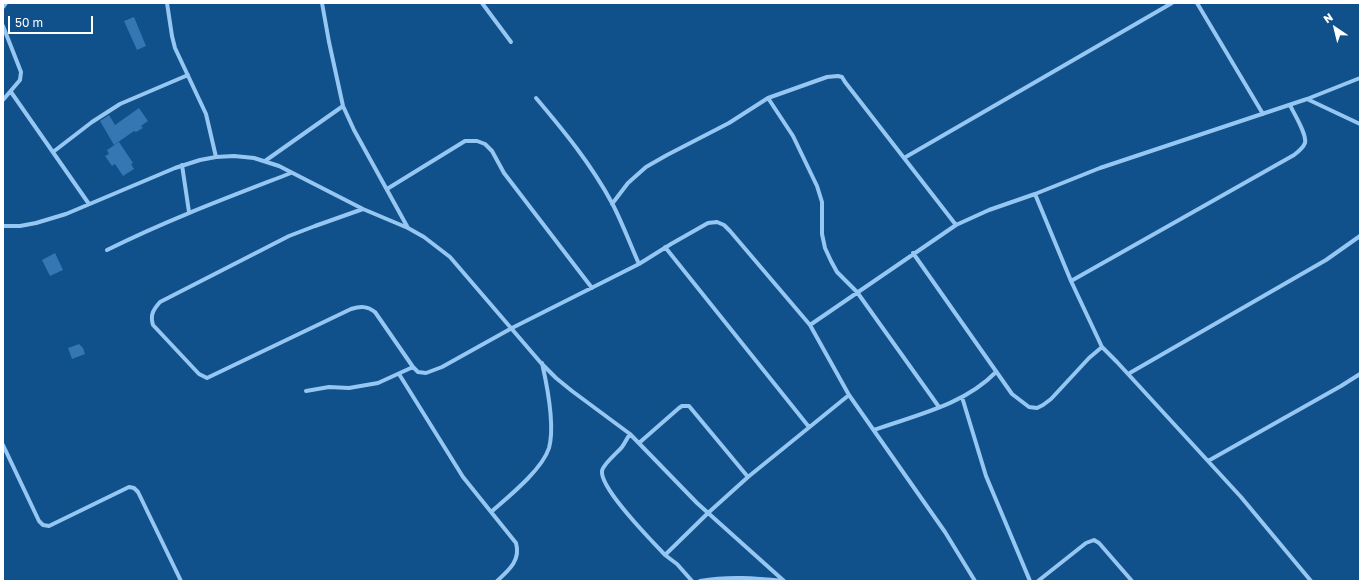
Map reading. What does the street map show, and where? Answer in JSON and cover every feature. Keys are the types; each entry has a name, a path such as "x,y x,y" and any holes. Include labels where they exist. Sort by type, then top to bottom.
{"street":[{"path":"3,7 6,3"},
{"path":"167,3 175,48 206,114 216,157"},
{"path":"322,3 343,106 354,130 408,228"},
{"path":"482,3 511,42"},
{"path":"904,158 1172,3"},
{"path":"1197,3 1263,114"},
{"path":"3,26 21,72 20,80 3,100"},
{"path":"53,152 92,122 120,104 188,75"},
{"path":"612,204 628,182 646,168 667,155 729,123 768,98 827,77 838,76 842,77 956,225"},
{"path":"810,325 856,292 956,225 989,210 1035,194 1100,168 1290,105 1360,78"},
{"path":"11,92 89,204"},
{"path":"536,98 572,141 595,174 612,204 639,264"},
{"path":"768,98 793,136 818,186 822,202 822,234 825,248 837,272 856,292 940,407"},
{"path":"1307,99 1360,124"},
{"path":"1071,281 1294,155 1304,144 1305,138 1290,105"},
{"path":"265,161 343,106"},
{"path":"386,189 466,141 477,140 485,144 492,151 504,173 592,288"},
{"path":"3,226 20,226 36,223 66,214 200,160 234,156 254,158 279,166 363,209 408,228 424,237 450,257 556,378 630,434 708,512 783,581"},
{"path":"182,166 189,212"},
{"path":"107,250 144,231 189,212 291,173"},
{"path":"1035,194 1071,281 1102,347 1246,502 1311,581"},
{"path":"363,209 289,236 160,302 152,314 151,319 153,325 198,374 207,378 360,306 369,308 375,312 413,367 418,372 426,373 442,367 512,328 639,264 665,247 708,223 717,222 724,225 810,325 849,395 945,532 975,581"},
{"path":"1128,374 1326,260 1360,236"},
{"path":"665,247 809,427"},
{"path":"913,253 1012,394 1028,406 1037,408 1051,398 1089,358 1102,347"},
{"path":"491,512 536,469 548,450 550,440 549,402 542,363"},
{"path":"306,391 329,387 349,388 378,384 413,367"},
{"path":"874,430 940,407 962,397 978,388 996,372"},
{"path":"399,374 463,477 516,543 518,550 516,559 512,566 497,581"},
{"path":"1208,461 1360,374"},
{"path":"665,555 708,512 748,477 849,395"},
{"path":"962,397 986,476 1030,581"},
{"path":"639,443 679,408 682,406 689,406 748,477"},
{"path":"630,434 622,447 605,465 602,471 603,478 609,490 621,506 649,539 665,555 677,564 692,581"},
{"path":"3,445 32,509 43,525 49,526 129,487 134,488 138,492 181,581"},
{"path":"1038,581 1086,543 1094,540 1098,542 1132,581"},
{"path":"700,581 748,577 783,581"}],"building":[{"path":"134,17 146,46 137,50 124,21"},
{"path":"139,108 148,121 141,126 143,128 136,132 134,131 114,145 100,121 109,115 115,125"},
{"path":"119,142 133,163 131,164 134,169 123,176 115,164 112,166 105,156 109,154 107,150"},
{"path":"55,253 63,270 50,276 42,260"},
{"path":"79,344 83,348 85,354 72,359 68,348"}]}
